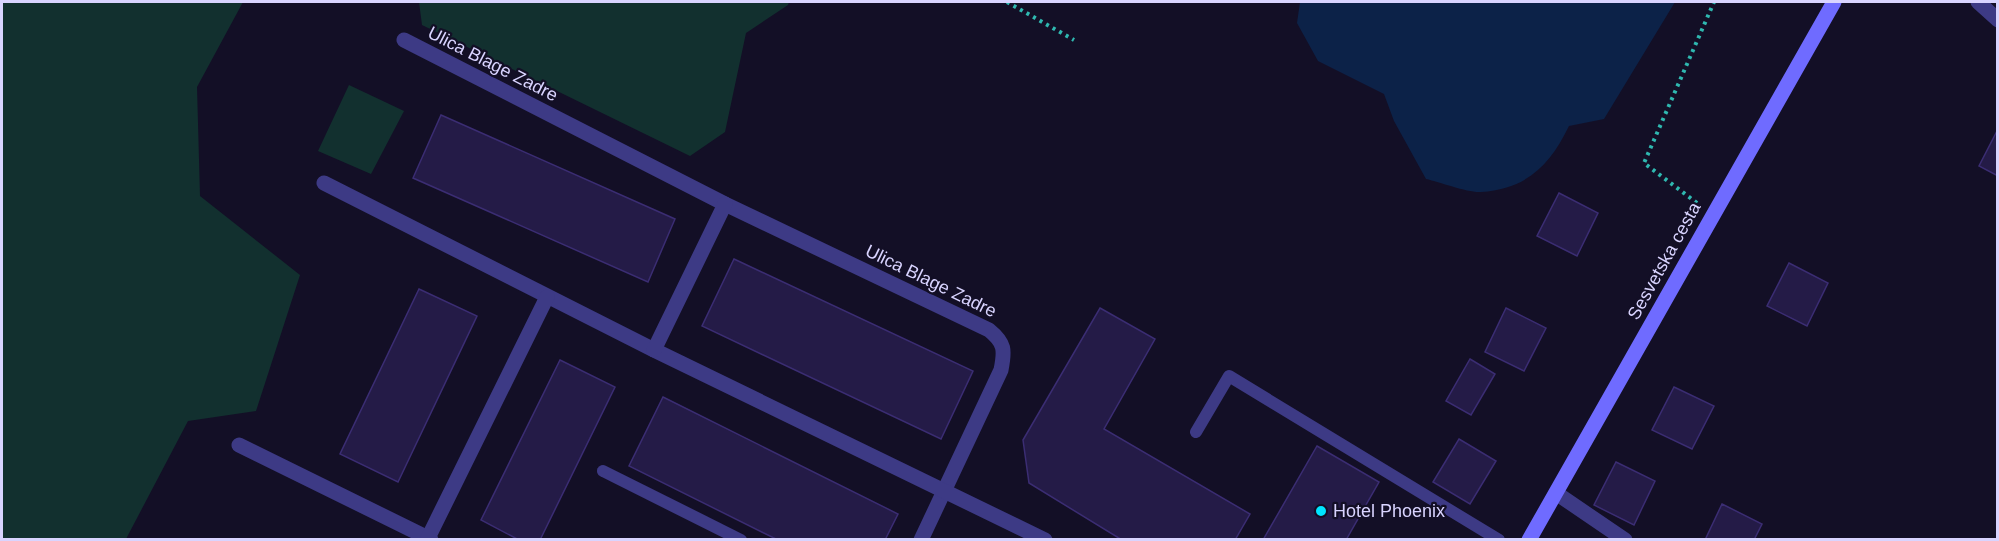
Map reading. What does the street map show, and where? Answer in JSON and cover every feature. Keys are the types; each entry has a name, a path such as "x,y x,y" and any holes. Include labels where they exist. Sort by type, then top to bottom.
{"main road":[{"name":"Sesvetska cesta","path":"1529,540 1834,2"}],"street":[{"path":"1978,2 1998,20"},
{"name":"Ulica Blage Zadre","path":"404,40 725,204 989,330 1000,339 1004,353 1001,370 921,540"},
{"path":"324,183 654,350 1045,540"},
{"path":"654,350 725,204"},
{"path":"239,445 429,539 547,297"},
{"path":"1556,493 1625,540"}],"lane":[{"path":"1196,432 1229,376 1499,540"},
{"path":"603,471 741,540"}],"path":[{"path":"1007,2 1074,40"},
{"path":"1686,194 1644,164 1714,2"}],"green space":[{"path":"2,2 243,2 197,87 200,196 300,275 256,411 188,421 126,539 2,539"},
{"path":"419,2 789,2 788,5 746,33 725,132 690,156 422,25"},
{"path":"349,85 404,111 371,174 318,151"}],"water":[{"path":"1300,2 1675,2 1604,119 1569,126 1545,163 1524,180 1497,190 1475,192 1426,179 1394,121 1384,94 1318,61 1297,23"}],"building":[{"path":"441,115 675,219 648,282 413,178"},
{"path":"1998,129 1998,176 1979,166"},
{"path":"1559,193 1598,213 1577,256 1537,236"},
{"path":"734,259 973,371 941,439 702,326"},
{"path":"1789,263 1828,283 1807,326 1767,306"},
{"path":"419,289 477,316 398,482 340,454"},
{"path":"1100,308 1155,339 1104,429 1250,514 1235,540 1122,540 1029,483 1023,440"},
{"path":"1506,308 1546,328 1524,371 1485,352"},
{"path":"1470,359 1495,374 1471,415 1446,401"},
{"path":"560,360 615,387 540,540 519,540 481,520"},
{"path":"1674,387 1714,406 1692,449 1652,430"},
{"path":"663,397 898,514 885,540 778,540 629,466"},
{"path":"1459,439 1496,461 1470,504 1433,482"},
{"name":"Hotel Phoenix","path":"1317,446 1379,482 1346,540 1263,540"},
{"path":"1616,462 1655,481 1634,525 1594,505"},
{"path":"1722,504 1762,524 1754,540 1705,540"}],"place":[{"name":"Hotel Phoenix","path":"1321,511"}]}
